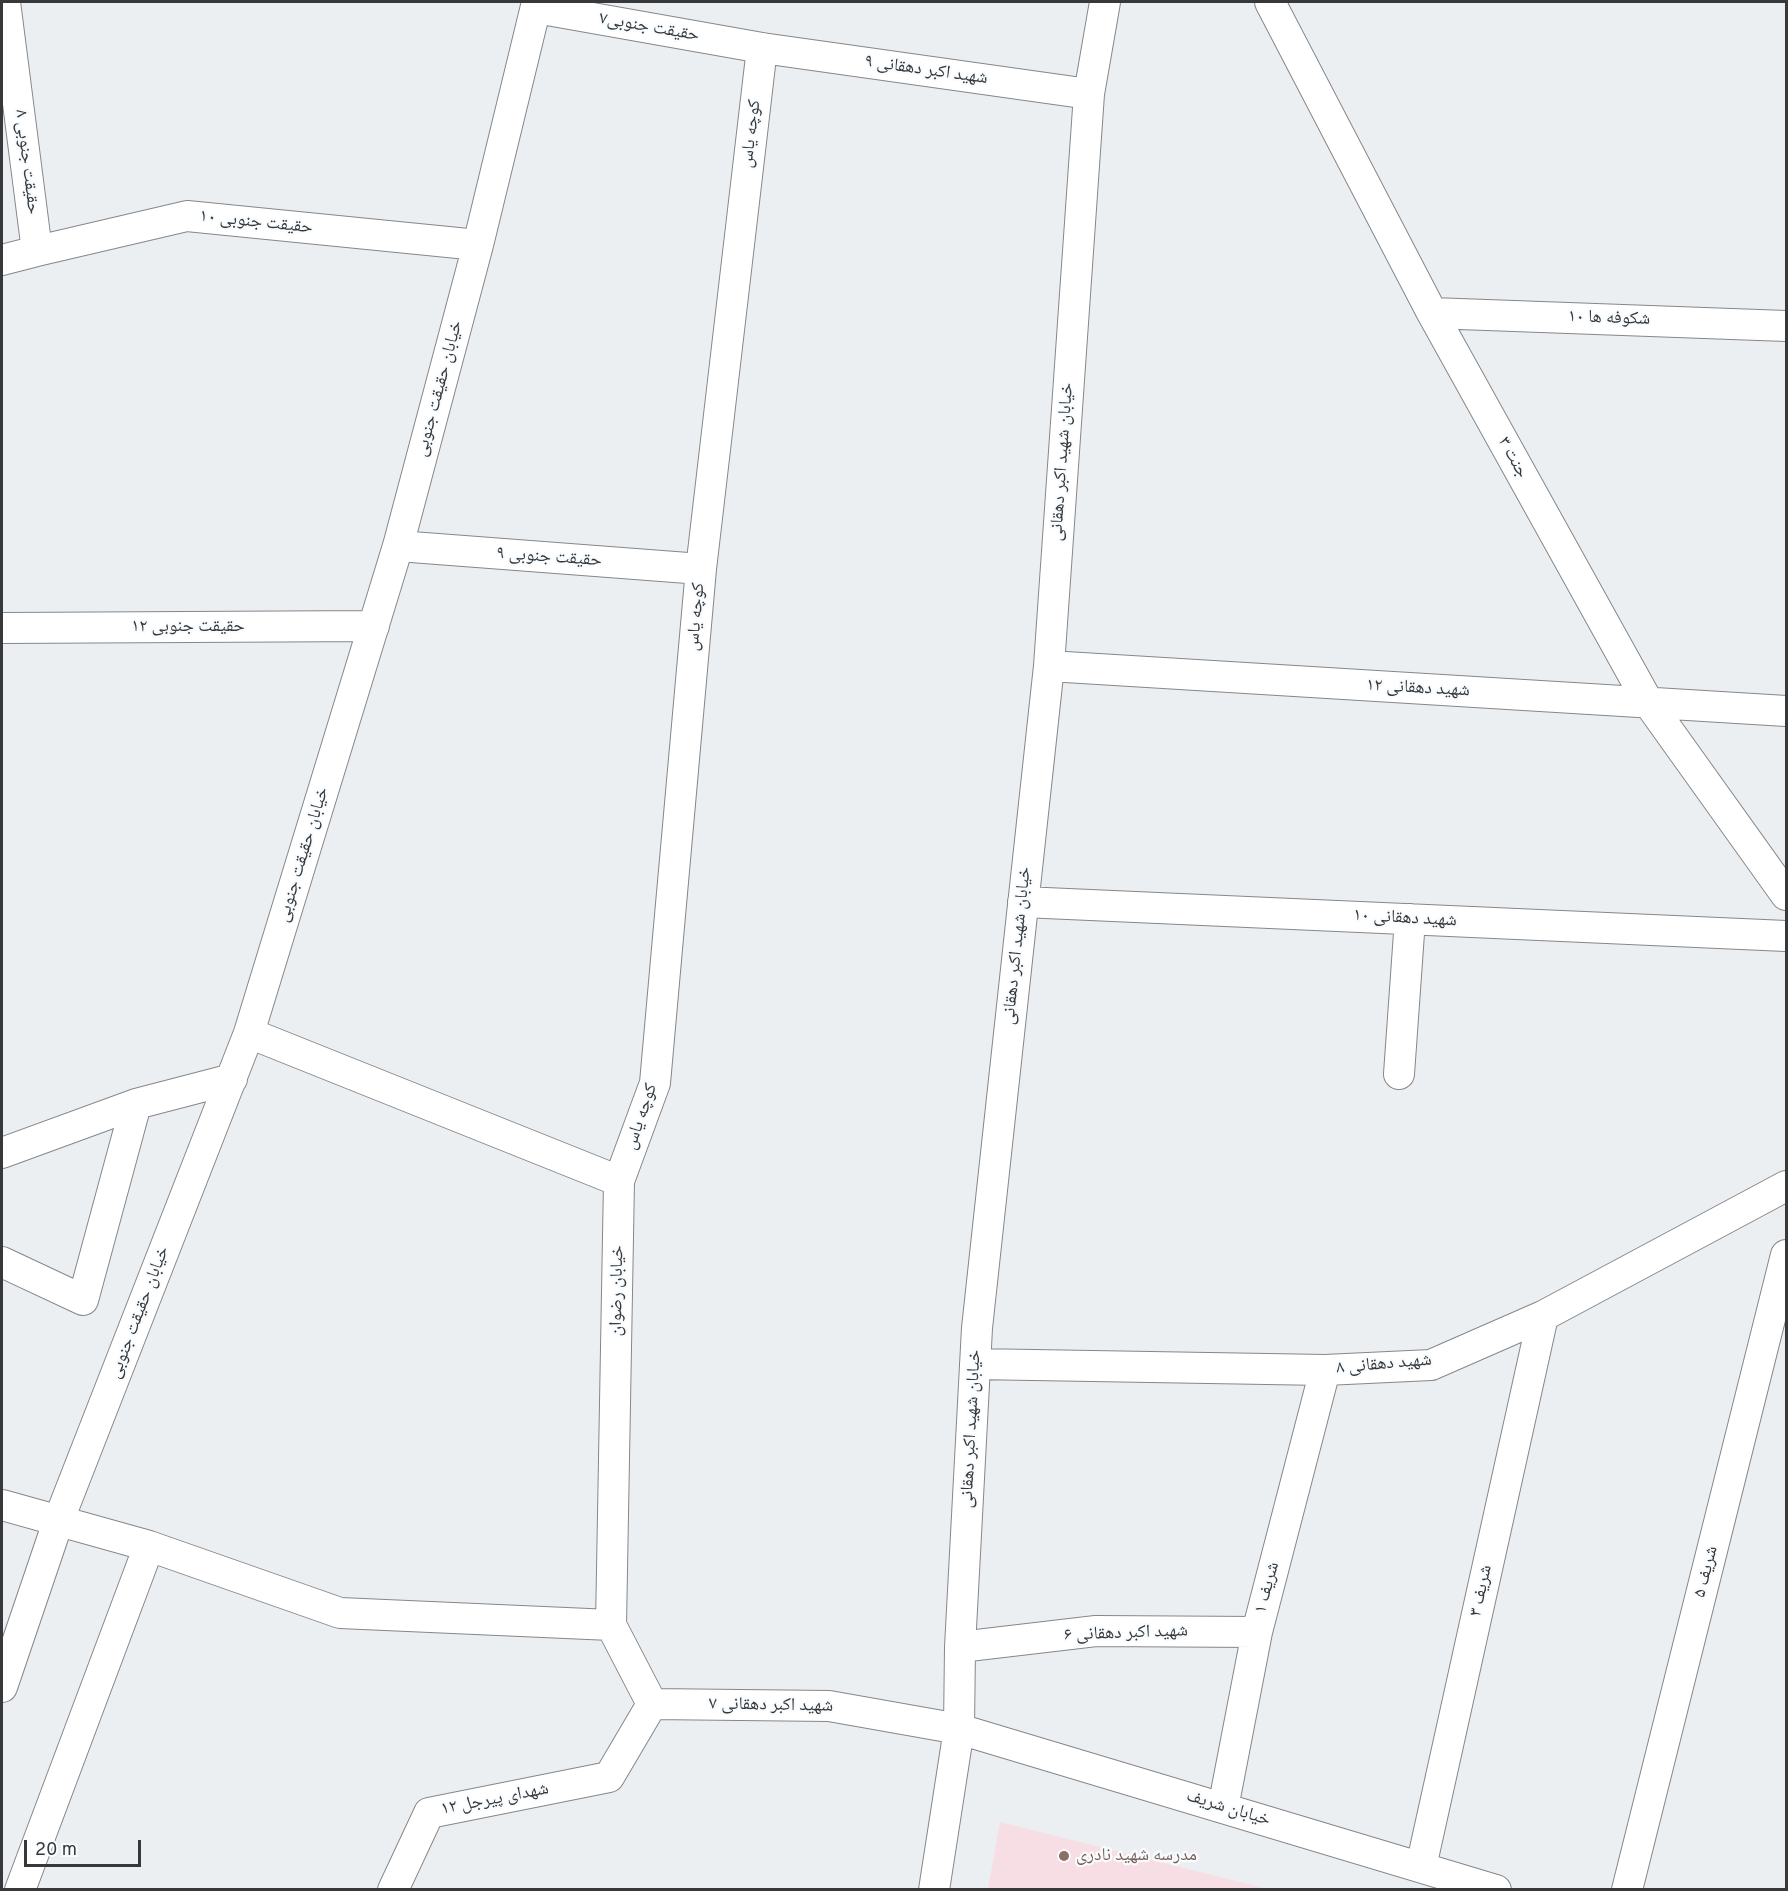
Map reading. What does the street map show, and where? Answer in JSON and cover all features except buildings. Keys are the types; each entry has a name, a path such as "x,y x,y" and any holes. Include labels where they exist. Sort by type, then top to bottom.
{"street":[{"name":"حقیقت جنوبی ۸","path":"5,2 6,47 37,251"},
{"name":"خیابان شهید اکبر دهقانی","path":"934,1890 959,1729 960,1647 978,1316 1049,666 1089,94 1105,2"},
{"name":"جنت ۳","path":"1270,2 1432,313 1648,702 1786,895"},
{"name":"حقیقت جنوبی۷","path":"536,5 762,48"},
{"name":"خیابان حقیقت جنوبی","path":"2,1687 58,1522 249,1033 398,546 478,245 536,5"},
{"name":"شهید اکبر دهقانی ۹","path":"762,48 1089,94"},
{"name":"کوچه یاس","path":"619,1181 655,1083 701,569 762,48"},
{"name":"حقیقت جنوبی ۱۰","path":"37,251 187,216 478,245"},
{"path":"2,260 37,251"},
{"name":"شکوفه ها ۱۰","path":"1432,313 1786,326"},
{"name":"حقیقت جنوبی ۹","path":"398,546 701,569"},
{"name":"حقیقت جنوبی ۱۲","path":"2,628 374,626"},
{"name":"شهید دهقانی ۱۲","path":"1049,666 1786,711"},
{"name":"شهید دهقانی ۱۰","path":"1023,902 1786,936"},
{"path":"1398,1074 1410,919"},
{"path":"249,1033 619,1181"},
{"path":"2,1154 136,1104 232,1079"},
{"path":"2,1262 83,1300 136,1104"},
{"name":"خیابان رضوان","path":"619,1181 611,1625 652,1704"},
{"name":"شهید دهقانی ۸","path":"975,1364 1325,1370 1431,1365 1543,1316 1786,1186"},
{"name":"شریف ۵","path":"1627,1890 1786,1255"},
{"name":"شریف ۳","path":"1421,1867 1543,1316"},
{"name":"شریف ۱","path":"1223,1808 1257,1632 1325,1370"},
{"path":"2,1505 149,1546 340,1613 611,1625"},
{"path":"20,1890 149,1546"},
{"name":"شهید اکبر دهقانی ۶","path":"960,1647 1096,1631 1257,1632"},
{"name":"شهید اکبر دهقانی ۷","path":"652,1704 829,1706 959,1729"},
{"name":"شهدای پیرجل ۱۲","path":"393,1890 429,1813 609,1777 652,1704"},
{"name":"خیابان شریف","path":"959,1729 1496,1890"}],"shaded area":[{"name":"مدرسه شهید نادری","path":"1000,1822 1268,1889 988,1889"}],"place":[{"name":"مدرسه شهید نادری","path":"1064,1856"}]}
